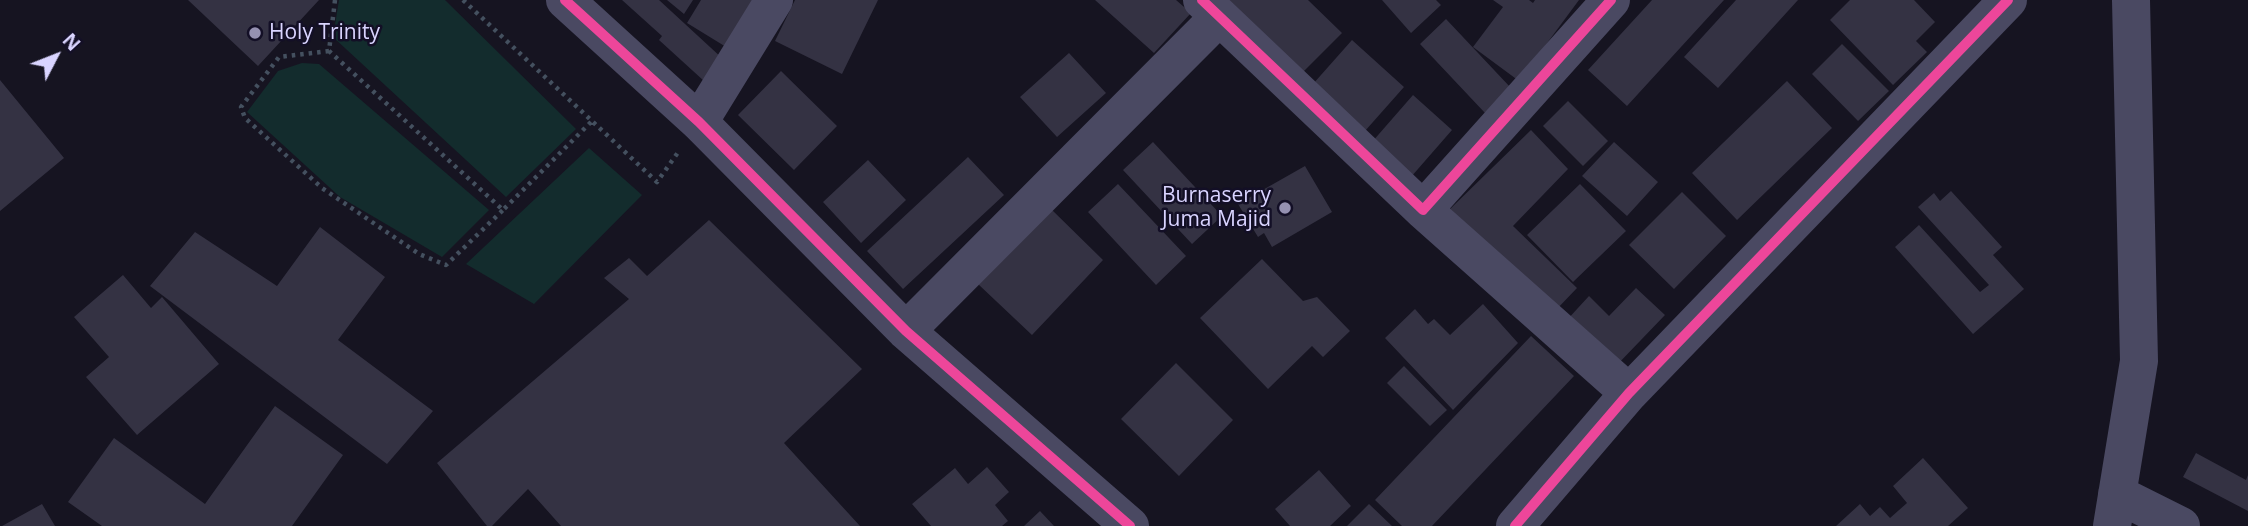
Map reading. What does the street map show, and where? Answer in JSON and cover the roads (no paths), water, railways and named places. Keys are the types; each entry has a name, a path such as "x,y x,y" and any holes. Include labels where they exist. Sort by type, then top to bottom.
{"street":[{"path":"565,0 699,122 906,331 1130,526"},
{"path":"699,122 774,0"},
{"path":"1423,210 1611,0"},
{"path":"1515,526 1629,393 2008,0"},
{"path":"2131,0 2139,361 2115,510 2181,526"},
{"path":"906,331 1210,8 1423,210 1629,393"}],"place":[{"name":"Holy Trinity","path":"255,33"},
{"name":"Burnaserry Juma Majid","path":"1285,208"}]}
